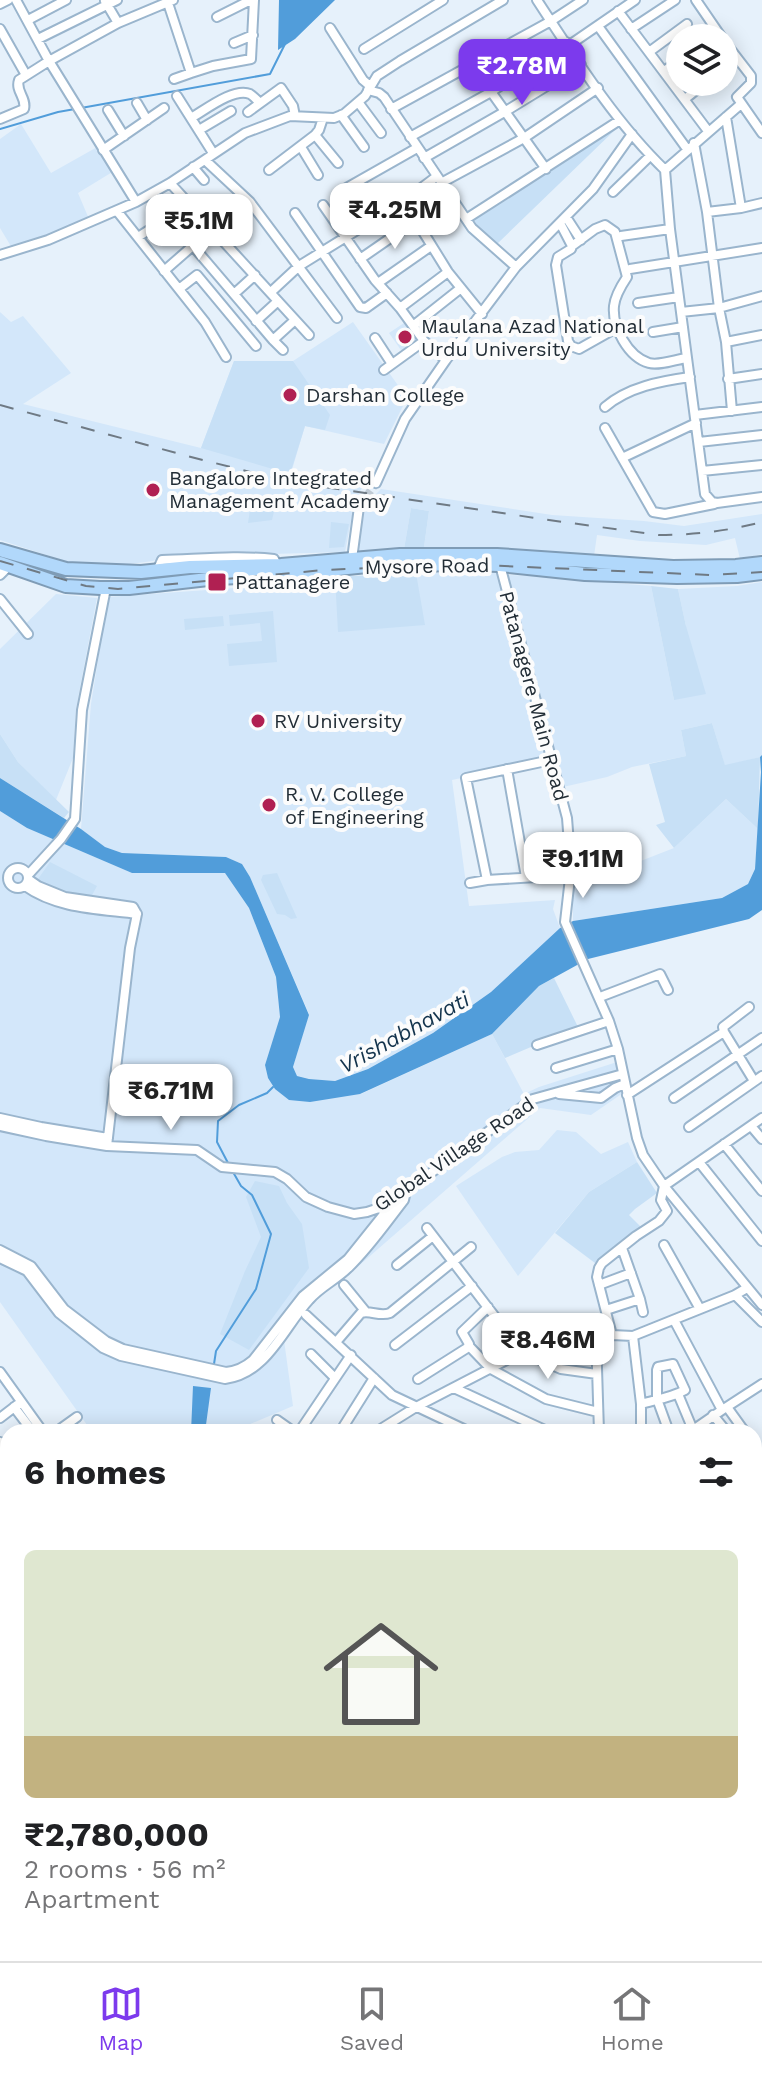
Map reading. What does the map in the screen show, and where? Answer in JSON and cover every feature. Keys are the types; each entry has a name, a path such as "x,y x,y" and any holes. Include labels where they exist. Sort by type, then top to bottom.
{"highway":[{"name":"Mysore Road","path":"0,550 66,569 129,572 456,554 673,567 762,563"},
{"name":"Mysore Road","path":"3,568 66,586 106,588 367,566 500,565 585,574 677,577 762,573"}],"street":[{"path":"0,4 8,0"},
{"path":"16,0 49,61 136,202"},
{"path":"28,20 66,0"},
{"path":"38,39 106,2 117,0"},
{"path":"174,79 213,66 251,59 253,0 217,17"},
{"path":"364,49 443,0"},
{"path":"0,255 48,240 136,202 245,133 290,116 334,118 341,115 358,102 377,76 503,0"},
{"path":"537,0 620,120 665,170 705,494 717,503"},
{"path":"391,109 551,21 583,0"},
{"path":"410,137 491,92 635,0"},
{"path":"631,29 675,0"},
{"path":"696,0 711,24"},
{"path":"106,2 118,23"},
{"path":"0,119 24,109 17,83 26,75 118,23 171,2 191,73"},
{"path":"618,11 708,131"},
{"path":"598,26 691,146 707,212 726,342 732,411"},
{"path":"330,28 363,80 369,88 379,93 391,109 472,228 516,267"},
{"path":"0,29 26,75"},
{"path":"234,43 253,35"},
{"path":"649,52 666,39"},
{"path":"738,61 751,76 751,83 737,97 762,134"},
{"path":"472,65 546,169"},
{"path":"424,158 581,65"},
{"path":"248,112 282,88 295,116"},
{"path":"271,292 299,266 322,251 438,180 524,138 598,88"},
{"path":"191,118 238,93 251,94 260,103"},
{"path":"177,96 213,153"},
{"path":"685,99 689,96"},
{"path":"358,102 381,133"},
{"path":"137,103 147,120"},
{"path":"665,170 741,104"},
{"path":"103,150 164,108"},
{"path":"108,110 124,136"},
{"path":"199,130 231,111"},
{"path":"341,115 364,147"},
{"path":"726,117 741,208"},
{"path":"269,170 315,135 323,118"},
{"path":"466,219 620,120"},
{"path":"376,483 405,419 446,360 516,267 593,189 632,134"},
{"path":"315,135 338,163"},
{"path":"301,147 318,175"},
{"path":"343,190 417,148"},
{"path":"613,192 650,156"},
{"path":"205,160 250,202 337,318"},
{"path":"193,167 204,180"},
{"path":"170,183 309,335"},
{"path":"404,201 448,272 482,314"},
{"path":"707,212 762,203"},
{"path":"323,205 360,259 424,341 446,360"},
{"path":"117,211 211,330 226,357"},
{"path":"295,213 360,307 366,308 387,293"},
{"path":"138,237 170,219 283,350"},
{"path":"563,220 581,240"},
{"path":"563,220 572,246"},
{"path":"360,259 415,221"},
{"path":"618,327 579,349 568,341 556,265 558,257 602,225 615,232 627,277 617,294 614,307 618,327 627,345 649,363 687,358"},
{"path":"164,271 212,229"},
{"path":"621,236 670,229"},
{"path":"378,283 431,246"},
{"path":"630,269 762,248"},
{"path":"400,308 448,272"},
{"path":"179,289 197,275 256,346"},
{"path":"234,294 255,275"},
{"path":"413,326 461,288"},
{"path":"681,312 719,308 762,296"},
{"path":"638,303 679,297"},
{"path":"256,321 278,301"},
{"path":"273,340 295,320"},
{"path":"653,332 683,327"},
{"path":"726,342 762,335"},
{"path":"375,338 388,367 424,341"},
{"path":"728,379 762,374"},
{"path":"605,407 618,398 658,382 690,377"},
{"path":"622,458 696,419 762,407"},
{"path":"605,428 653,512 665,514 762,497"},
{"path":"699,442 762,435"},
{"path":"702,471 762,465"},
{"path":"352,559 359,507"},
{"name":"Patanagere Main Road","path":"500,565 567,818 570,875 565,922 609,1021 643,1155 664,1186 762,1305"},
{"path":"49,851 9,873 8,882 17,888 27,880 75,819 82,710 106,588"},
{"path":"0,599 28,634"},
{"path":"455,781 551,760"},
{"path":"507,769 526,877"},
{"path":"466,778 487,880"},
{"path":"17,868 22,869 27,880 41,895 64,904 137,914 130,948 108,1142"},
{"path":"470,883 570,875"},
{"path":"600,997 660,974 668,990"},
{"path":"689,1127 758,1079 738,1055 723,1027 749,1007"},
{"path":"537,1045 609,1021"},
{"path":"627,1095 724,1032"},
{"path":"674,1098 762,1038"},
{"path":"556,1068 618,1049"},
{"path":"551,1093 601,1098 624,1079"},
{"name":"Global Village Road","path":"108,1142 197,1150 222,1167 275,1172 306,1197 354,1214 379,1208 403,1193 533,1099 624,1079"},
{"path":"0,1118 108,1142"},
{"path":"612,1335 597,1277 602,1263 659,1221 667,1211 661,1200 664,1186 762,1118"},
{"path":"0,1126 46,1136 108,1142"},
{"path":"751,1126 762,1139"},
{"path":"724,1144 762,1191"},
{"path":"699,1162 762,1241"},
{"path":"0,1258 27,1271 59,1313 103,1348 121,1356 225,1375 242,1375 258,1366 308,1301 360,1256 404,1200 403,1193"},
{"path":"397,1265 430,1232 522,1352 561,1369 597,1374"},
{"path":"664,1245 700,1309"},
{"path":"337,1341 357,1317 366,1312 390,1313 471,1247"},
{"path":"622,1248 643,1312"},
{"path":"0,1250 31,1266 64,1309 106,1341 123,1349 192,1368"},
{"path":"599,1285 631,1273"},
{"path":"344,1285 366,1312"},
{"path":"395,1345 472,1286"},
{"path":"389,1424 544,1338 568,1334 633,1336 747,1288"},
{"path":"735,1295 762,1322"},
{"path":"606,1310 640,1299"},
{"path":"488,1307 462,1332 469,1346 491,1369 546,1399 598,1412"},
{"path":"306,1315 392,1395 453,1424"},
{"path":"674,1320 724,1408 738,1424"},
{"path":"596,1336 599,1424"},
{"path":"633,1336 641,1424"},
{"path":"418,1379 469,1346"},
{"path":"311,1354 335,1378"},
{"path":"302,1424 351,1355"},
{"path":"641,1404 657,1399 678,1394 683,1392 685,1387 672,1363 658,1368 657,1399 666,1424"},
{"path":"0,1372 29,1424"},
{"path":"345,1424 374,1378"},
{"path":"701,1424 762,1384"},
{"path":"0,1391 9,1385"},
{"path":"454,1388 532,1424"},
{"path":"678,1394 690,1424"},
{"path":"0,1418 18,1405"},
{"path":"18,1405 36,1424"},
{"path":"713,1415 720,1424"},
{"path":"67,1424 77,1417"},
{"path":"277,1420 283,1424"}],"shaded area":[{"path":"21,124 51,173 99,146 114,171 78,193 89,219 12,248 0,228 0,139"},
{"path":"615,125 617,128 497,244 476,224 471,212"},
{"path":"0,312 11,322 23,316 71,373 23,404 201,448 234,361 293,361 353,322 407,398 384,444 305,426 291,473 362,488 355,500 345,552 163,557 115,566 77,565 0,540"},
{"name":"Maulana Azad National Urdu University","path":"407,321 420,341 403,353 389,333"},
{"name":"Darshan College","path":"234,361 293,361 330,415 325,430 305,426 290,474 201,448"},
{"path":"381,489 552,515 684,526 762,514 762,554 740,559 735,538 706,545 597,535 594,556 424,547 429,511 411,508 404,549 357,552 366,504"},
{"path":"252,496 277,499 272,520 248,523"},
{"path":"411,508 429,511 424,547 404,549"},
{"path":"331,522 349,524 344,547 329,548"},
{"name":"R. V. College of Engineering","path":"498,572 545,760 452,780 469,906 555,900 553,909 560,928 491,992 433,1033 368,1069 335,1081 297,1076 293,1067 309,1014 242,864 226,857 122,853 105,847 81,829 91,704 108,597 276,585 276,580"},
{"path":"416,573 425,625 338,632 335,577"},
{"path":"507,575 651,586 674,700 686,626 678,589 762,582 762,755 725,766 712,723 681,730 686,756 632,767 607,777 563,787"},
{"path":"651,586 678,589 706,694 674,700"},
{"path":"56,594 97,598 76,709 73,758 56,800 18,762 0,734 0,649"},
{"path":"273,611 277,662 229,666 227,644 262,641 260,623 230,626 229,615"},
{"path":"223,616 224,626 185,630 184,619"},
{"path":"712,723 725,765 760,757 758,829 726,799 674,848 656,825 665,822 649,764 686,756 681,730"},
{"path":"0,734 18,762 69,812 64,818 0,778"},
{"path":"726,799 758,829 755,869 748,884 722,898 573,921 573,879 633,864 674,848"},
{"path":"0,811 27,828 132,873 225,873 249,908 276,977 280,1017 265,1065 268,1078 361,1094 492,1034 524,1094 617,1062 623,1093 591,1115 540,1108 347,1276 314,1300 284,1340 293,1406 250,1424 86,1424 0,1302"},
{"path":"50,862 97,886 91,897 63,892 38,879"},
{"path":"277,873 297,918 277,914 261,880 263,875"},
{"path":"554,978 578,1027 505,1058 492,1034 539,986"},
{"path":"557,1130 576,1132 601,1154 628,1142 637,1162 589,1192 518,1276 456,1186 502,1157 515,1152 539,1150"},
{"path":"637,1162 657,1193 629,1215 643,1229 595,1263 555,1233 589,1192"},
{"path":"255,1181 279,1186 302,1224 309,1268 249,1350 220,1334 261,1237 246,1197"}],"water":[{"path":"279,0 335,0 295,39 278,50"},
{"name":"Vrishabhavati","path":"762,755 762,910 749,919 588,959 539,986 492,1034 360,1094 310,1102 289,1100 275,1089 268,1078 265,1065 280,1017 276,977 249,908 225,873 132,873 27,828 0,811 0,778 105,847 122,853 226,857 242,864 309,1015 293,1067 297,1076 335,1081 368,1069 433,1033 491,992 560,928 573,921 722,898 748,884 755,869"},
{"path":"193,1386 211,1388 206,1424 191,1424"}],"waterway":[{"path":"81,108 270,74 285,44"},
{"path":"0,129 75,109"},
{"path":"228,1163 217,1142 218,1121 239,1105 267,1093 273,1087"},
{"path":"214,1364 216,1351 256,1289 271,1234 252,1195 241,1186 233,1172"}],"tunnel":[{"path":"359,507 376,483"}],"railway":[{"path":"0,405 290,482 659,535 711,532 762,522"},
{"path":"0,561 86,586 118,589 324,570 457,564 711,575 762,572"}],"place":[{"name":"Maulana Azad National Urdu University","path":"405,337"},
{"name":"Darshan College","path":"290,395"},
{"name":"Bangalore Integrated Management Academy","path":"153,490"},
{"name":"Pattanagere","path":"217,582"},
{"name":"RV University","path":"258,721"},
{"name":"R. V. College of Engineering","path":"269,805"}]}
